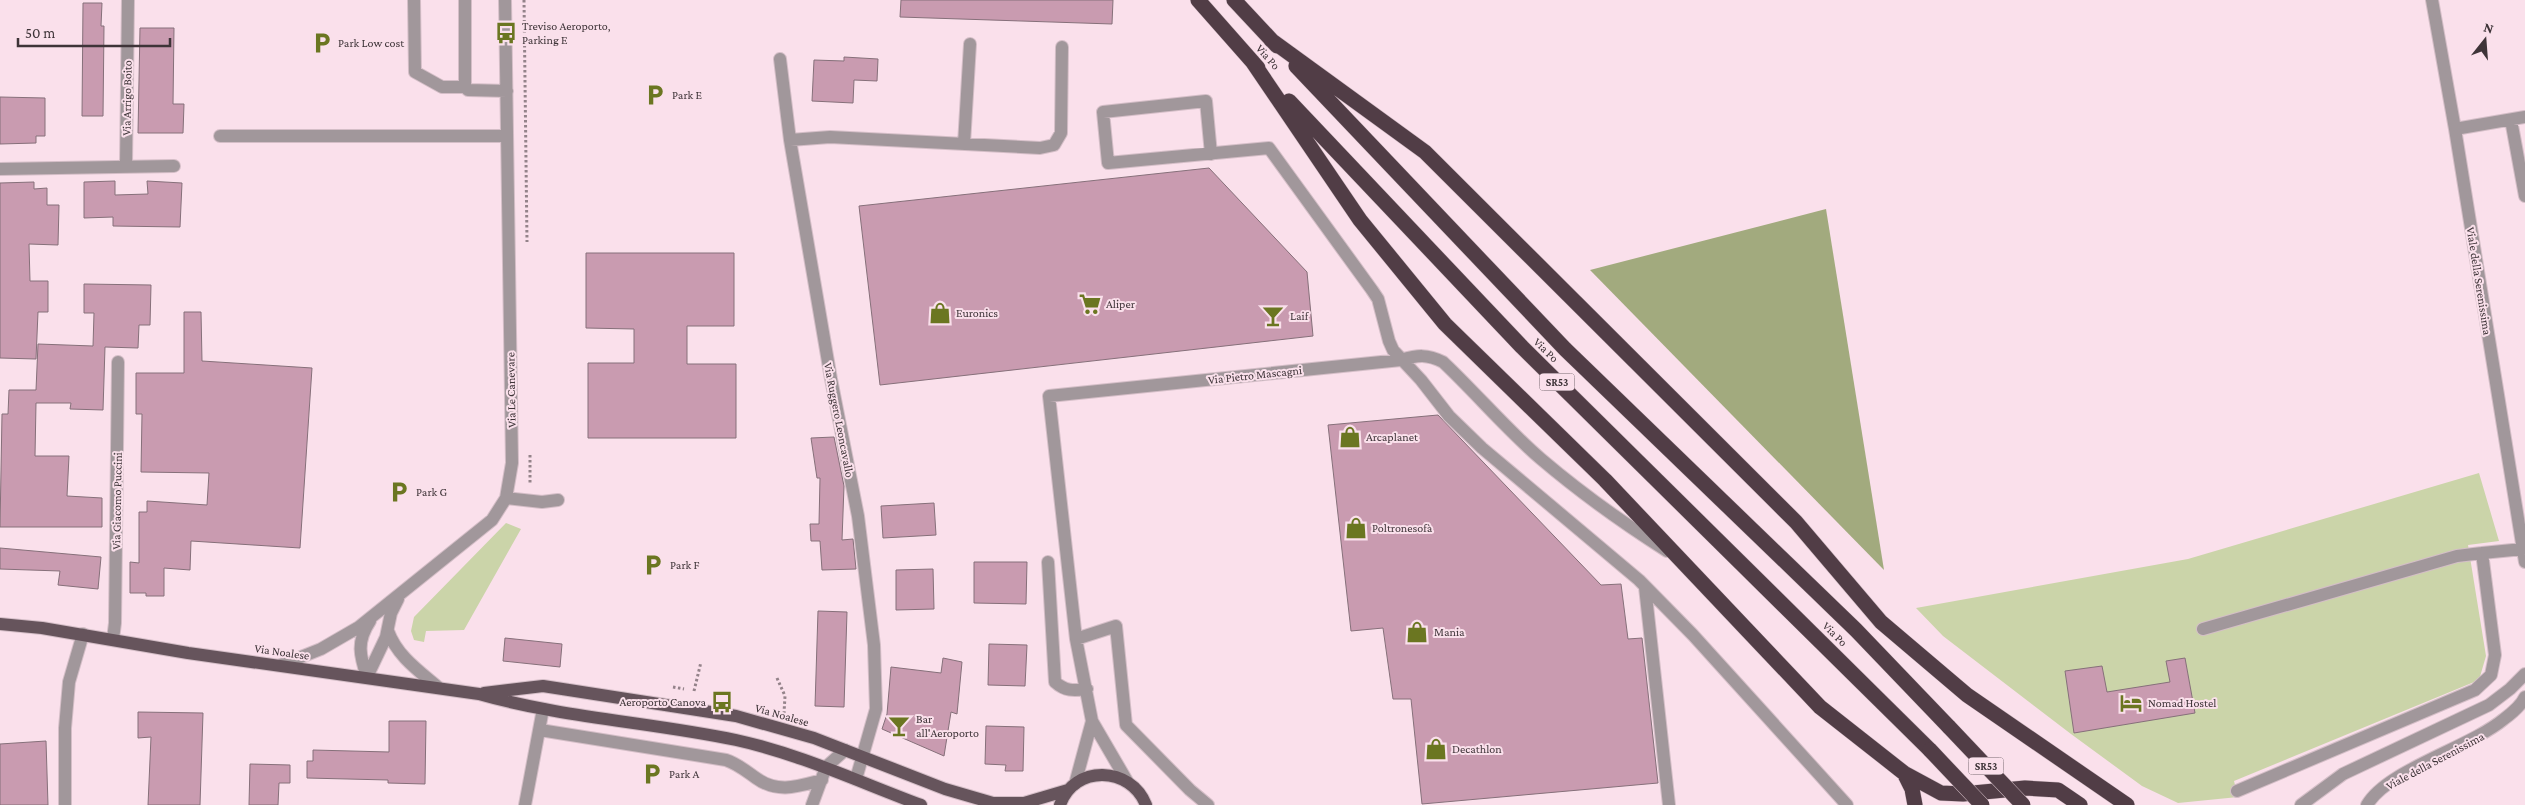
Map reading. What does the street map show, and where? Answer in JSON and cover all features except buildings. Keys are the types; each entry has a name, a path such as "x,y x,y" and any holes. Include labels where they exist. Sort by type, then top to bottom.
{"highway":[{"name":"Via Po","path":"1198,0 1252,61 1522,347 1930,750 1982,805"},
{"name":"Via Po","path":"1234,0 1566,349 1856,630 2023,805"},
{"path":"1271,40 1425,152 1796,522 1881,622 1967,695 2127,805"},
{"path":"1252,61 1360,220 1445,324 1605,480 1820,707 1904,773 1941,793 1963,794 2025,788 2058,790 2080,805"},
{"path":"1904,773 1912,789 1915,805"}],"main road":[{"name":"Via Noalese","path":"0,624 82,634 281,666 479,694 521,706 733,739 769,748 826,767 921,805"},
{"name":"Via Noalese","path":"479,694 543,686 736,716 786,729 846,750 945,789 998,803 1024,803 1071,787 1095,774 1117,776 1127,781"},
{"path":"1127,781 1138,791 1146,804"},
{"path":"1060,805 1071,787"}],"street":[{"name":"Via Arrigo Boito","path":"126,166 128,0"},
{"path":"414,0 415,72 442,87 507,91"},
{"path":"465,0 465,87"},
{"name":"Via Le Canevare","path":"281,666 321,649 372,617 400,596 492,520 507,493 512,463 505,0"},
{"name":"Viale della Serenissima","path":"2432,0 2456,129 2525,562"},
{"path":"964,144 970,44"},
{"path":"790,140 830,137 1040,148 1054,145 1061,132 1062,47"},
{"name":"Via Ruggero Leoncavallo","path":"780,59 790,140 866,568 874,645 876,709 856,779"},
{"path":"1211,154 1206,101 1103,112 1108,163 1211,154 1269,148 1378,299 1389,341 1401,360 1421,380 1449,416 1482,448 1645,586 1847,805"},
{"path":"2456,129 2525,117"},
{"path":"2510,120 2525,196"},
{"path":"220,136 507,136"},
{"path":"0,169 174,166"},
{"name":"Via Pietro Mascagni","path":"1127,781 1092,721 1076,638 1049,396 1401,360 1421,354 1443,362 1553,469 1624,524 1681,559"},
{"name":"Via Giacomo Puccini","path":"113,639 115,623 118,362"},
{"path":"507,493 529,493 558,500 542,502 507,493"},
{"path":"2203,629 2457,556 2523,548"},
{"path":"2237,791 2475,690 2491,675 2495,654 2482,554"},
{"path":"1048,562 1055,682 1062,688 1072,691 1086,689"},
{"path":"1645,586 1668,805"},
{"name":"Via Le Canevare","path":"367,677 388,631 391,613 400,596"},
{"name":"Via Le Canevare","path":"367,677 360,657 359,645 372,617"},
{"path":"1076,638 1116,626 1126,725 1190,790 1208,805"},
{"path":"388,631 405,659 439,688"},
{"path":"65,805 65,728 69,682 82,634"},
{"path":"2301,805 2343,774 2489,705 2510,689 2525,674"},
{"name":"Viale della Serenissima","path":"2367,805 2374,795 2395,779 2488,732 2511,714 2525,696"},
{"path":"525,805 543,709"},
{"name":"Via Pietro Mascagni","path":"1071,787 1092,721"},
{"path":"540,730 726,760 738,765 759,780 780,788 790,788 822,780"},
{"path":"812,805 826,767 846,750"},
{"path":"783,796 799,795 822,780"}],"path":[{"path":"524,0 527,244"},
{"path":"529,449 531,461 529,493"},
{"path":"694,691 701,662"},
{"path":"777,678 786,700 783,715"},
{"path":"673,687 684,689"}],"green space":[{"path":"1826,209 1884,570 1590,270"},
{"path":"2479,473 2499,541 2468,545 2486,656 2479,680 2234,781 2238,797 2178,803 2142,786 1943,636 1916,608 2188,559"},
{"path":"506,523 521,529 464,630 426,631 424,642 414,640 411,631 414,617"}],"place":[{"name":"Treviso Aeroporto, Parking E","path":"506,33"},
{"name":"Park Low cost","path":"322,43"},
{"name":"Park E","path":"655,95"},
{"name":"Aliper","path":"1090,304"},
{"name":"Euronics","path":"940,313"},
{"name":"Laif","path":"1273,316"},
{"name":"Arcaplanet","path":"1350,437"},
{"name":"Park G","path":"399,492"},
{"name":"Poltronesofà","path":"1356,528"},
{"name":"Park F","path":"653,565"},
{"name":"Mania","path":"1417,632"},
{"name":"Aeroporto Canova","path":"722,702"},
{"name":"Nomad Hostel","path":"2131,703"},
{"name":"Bar all'Aeroporto","path":"899,726"},
{"name":"Decathlon","path":"1436,749"},
{"name":"Park A","path":"652,774"}]}
